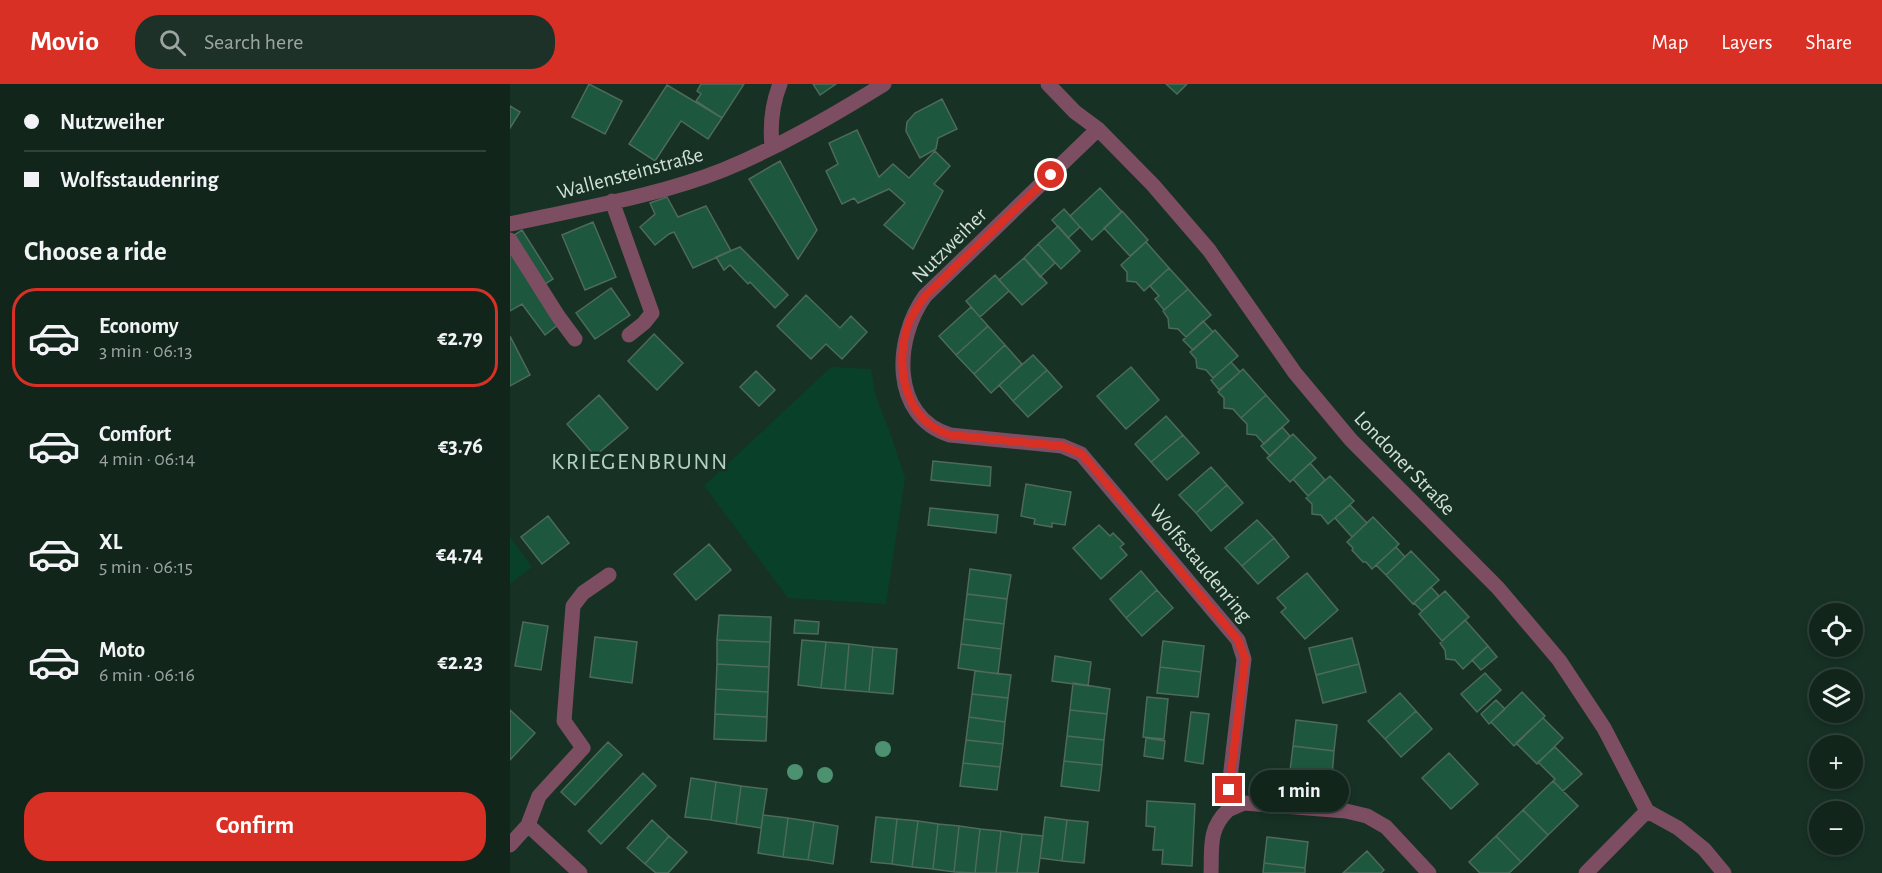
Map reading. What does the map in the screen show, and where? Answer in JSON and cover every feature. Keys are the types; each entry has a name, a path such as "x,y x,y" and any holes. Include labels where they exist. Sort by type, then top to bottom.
{"street":[{"path":"772,147 774,105 780,84"},
{"name":"Wallensteinstraße","path":"510,224 655,192 722,170 832,116 884,84"},
{"name":"Londoner Straße","path":"1048,84 1075,112 1098,129 1153,185 1209,250 1295,373 1351,440 1498,588 1559,660 1604,728 1647,811"},
{"name":"Nutzweiher","path":"924,421 910,401 903,370 905,337 917,308 925,296 1098,129"},
{"path":"612,201 652,313 629,335"},
{"path":"510,240 575,339"},
{"name":"Wolfsstaudenring","path":"924,421 933,428 950,435 1062,446 1082,454 1238,640 1245,659 1228,810 1212,832 1211,873"},
{"path":"510,844 528,825 539,796 584,748 564,721 573,606 583,593 609,575"},
{"path":"1228,810 1244,803 1346,811 1367,816 1386,827 1429,873"},
{"path":"1586,873 1647,811 1678,828 1704,849 1724,873"},
{"path":"528,825 579,873"}],"green space":[{"path":"831,367 871,369 876,397 905,478 886,604 788,598 704,486"},
{"path":"510,537 532,567 510,584"}],"building":[{"path":"589,84 622,101 605,134 572,117"},
{"path":"701,84 744,84 722,118 696,101 701,94 697,91"},
{"path":"813,84 836,84 820,95"},
{"path":"1166,84 1187,84 1177,94"},
{"path":"667,85 722,118 708,139 681,121 655,161 629,144"},
{"path":"942,99 957,129 938,138 936,149 920,158 906,131 907,122 915,113"},
{"path":"510,106 520,112 510,128"},
{"path":"857,130 879,177 893,164 909,178 935,151 950,166 934,184 943,191 913,249 884,225 905,203 889,189 858,203 854,198 842,204 826,171 838,164 829,143"},
{"path":"780,161 817,230 798,259 749,179"},
{"path":"1100,188 1122,212 1092,240 1070,216"},
{"path":"667,197 678,217 706,206 731,251 693,268 674,232 655,245 640,227 655,214 650,203"},
{"path":"1064,209 1080,227 1068,238 1052,220"},
{"path":"1122,211 1148,240 1130,256 1104,228"},
{"path":"593,222 616,277 585,290 562,235"},
{"path":"1058,226 1080,251 1061,269 1038,244"},
{"path":"522,230 553,279 542,286 511,237"},
{"path":"1146,242 1169,268 1144,291 1136,282 1127,281 1127,272 1121,265"},
{"path":"1038,244 1055,263 1040,277 1024,258"},
{"path":"740,247 788,295 775,308 730,265 724,270 716,257"},
{"path":"510,251 559,324 545,335 522,304 510,311"},
{"path":"1024,258 1047,283 1022,305 999,280"},
{"path":"1169,268 1188,289 1164,310 1155,299 1159,296 1150,286"},
{"path":"995,275 1009,291 980,317 966,301"},
{"path":"611,288 630,315 595,339 576,313"},
{"path":"1188,289 1211,315 1186,337 1178,329 1169,328 1168,318 1163,311"},
{"path":"806,295 840,328 851,316 867,332 842,359 826,344 811,359 777,326"},
{"path":"971,307 988,326 956,355 939,336"},
{"path":"1203,321 1213,332 1193,350 1183,340"},
{"path":"988,326 1005,345 974,374 956,355"},
{"path":"1215,330 1238,356 1213,378 1206,370 1197,368 1196,359 1190,352"},
{"path":"654,334 683,363 657,390 628,361"},
{"path":"510,336 530,375 510,386"},
{"path":"1005,345 1022,364 991,393 974,374"},
{"path":"1033,355 1047,370 1013,401 999,385"},
{"path":"1231,362 1240,372 1219,390 1211,380"},
{"path":"1131,367 1159,400 1126,429 1097,396"},
{"path":"1243,369 1266,395 1241,418 1233,409 1224,408 1224,398 1218,392"},
{"path":"1047,370 1062,387 1028,417 1013,401"},
{"path":"756,371 775,390 759,406 740,387"},
{"path":"599,395 628,428 595,456 567,424"},
{"path":"1266,395 1289,421 1264,444 1256,435 1247,434 1247,424 1241,418"},
{"path":"1166,416 1183,435 1151,462 1135,444"},
{"path":"1282,427 1290,436 1270,456 1261,446"},
{"path":"1293,434 1316,458 1290,482 1267,458"},
{"path":"1183,435 1199,453 1167,480 1151,462"},
{"path":"933,461 991,467 990,486 931,480"},
{"path":"1310,463 1325,480 1308,496 1293,479"},
{"path":"1211,467 1227,485 1196,513 1179,495"},
{"path":"1330,476 1354,501 1328,524 1321,515 1312,514 1312,504 1306,498"},
{"path":"1026,484 1071,492 1065,525 1052,523 1052,527 1034,524 1035,519 1021,516"},
{"path":"1227,485 1243,503 1211,531 1196,513"},
{"path":"1350,505 1367,523 1352,537 1335,518"},
{"path":"930,508 998,515 996,533 928,525"},
{"path":"548,516 569,543 542,564 521,537"},
{"path":"1373,517 1399,544 1372,569 1366,562 1363,562 1347,542"},
{"path":"1257,520 1274,538 1242,566 1225,548"},
{"path":"1099,525 1110,536 1113,533 1124,544 1120,547 1127,555 1101,579 1073,548"},
{"path":"1274,538 1289,557 1258,584 1242,566"},
{"path":"709,544 731,570 696,600 674,574"},
{"path":"1396,547 1405,557 1386,575 1376,565"},
{"path":"1411,551 1439,580 1413,604 1386,575"},
{"path":"970,569 1011,575 1007,599 967,594"},
{"path":"1141,571 1157,590 1126,618 1110,599"},
{"path":"1307,573 1338,610 1305,639 1281,612 1286,608 1277,598"},
{"path":"1431,587 1439,596 1422,611 1414,603"},
{"path":"1157,590 1173,608 1142,636 1126,618"},
{"path":"1445,591 1469,617 1442,641 1419,614"},
{"path":"967,594 1007,599 1004,624 964,619"},
{"path":"719,615 771,617 770,642 717,640"},
{"path":"964,619 1004,624 1001,649 961,644"},
{"path":"795,620 819,622 818,634 794,633"},
{"path":"1465,620 1488,646 1463,669 1455,660 1446,659 1445,650 1440,643"},
{"path":"523,622 548,626 541,670 515,666"},
{"path":"595,637 637,642 632,683 590,677"},
{"path":"1352,638 1359,664 1316,675 1309,648"},
{"path":"717,640 770,642 769,667 717,664"},
{"path":"802,640 826,642 821,688 798,685"},
{"path":"1163,641 1204,646 1201,672 1160,667"},
{"path":"826,642 849,644 845,690 821,688"},
{"path":"849,644 873,647 869,692 845,690"},
{"path":"961,644 1001,649 998,674 958,668"},
{"path":"1488,646 1497,657 1481,670 1472,660"},
{"path":"873,647 897,649 893,694 869,692"},
{"path":"1055,656 1091,662 1088,686 1052,681"},
{"path":"717,664 769,667 768,692 716,689"},
{"path":"1359,664 1366,692 1323,703 1316,675"},
{"path":"1160,667 1201,672 1198,697 1157,693"},
{"path":"975,671 1011,675 1008,698 972,694"},
{"path":"1485,673 1501,690 1477,712 1461,694"},
{"path":"1073,683 1110,689 1107,714 1070,710"},
{"path":"716,689 768,692 767,717 715,714"},
{"path":"1522,692 1545,716 1514,746 1491,722"},
{"path":"1400,693 1416,711 1385,739 1368,721"},
{"path":"972,694 1008,698 1005,722 969,717"},
{"path":"1147,697 1168,699 1164,739 1143,737"},
{"path":"1496,700 1505,709 1489,724 1481,714"},
{"path":"510,710 535,733 510,760"},
{"path":"1070,710 1107,714 1104,740 1067,736"},
{"path":"1416,711 1432,729 1401,757 1385,739"},
{"path":"1191,712 1209,714 1203,764 1185,761"},
{"path":"715,714 767,717 766,741 714,739"},
{"path":"969,717 1005,722 1003,744 966,740"},
{"path":"1543,718 1563,738 1537,764 1516,743"},
{"path":"1296,720 1337,725 1334,751 1293,746"},
{"path":"1067,736 1104,740 1102,765 1064,761"},
{"path":"1146,738 1165,741 1163,759 1144,756"},
{"path":"966,740 1003,744 1000,767 963,763"},
{"path":"608,742 622,755 575,805 561,792"},
{"path":"1293,746 1334,751 1332,776 1290,771"},
{"path":"1555,747 1582,774 1563,791 1538,762"},
{"path":"1449,753 1478,784 1451,809 1422,778"},
{"path":"1064,761 1102,765 1099,791 1061,786"},
{"path":"963,763 1000,767 997,790 960,786"},
{"path":"643,773 656,786 601,844 588,831"},
{"path":"691,778 716,782 711,820 685,817"},
{"path":"1553,781 1578,806 1548,835 1523,810"},
{"path":"716,782 741,786 736,824 711,820"},
{"path":"741,786 767,789 761,828 736,824"},
{"path":"1147,801 1195,804 1192,866 1162,864 1163,850 1153,850 1155,827 1146,826"},
{"path":"1523,810 1548,835 1521,862 1496,836"},
{"path":"763,815 788,818 783,857 758,853"},
{"path":"876,817 897,819 892,864 871,862"},
{"path":"1045,817 1067,820 1062,861 1040,858"},
{"path":"788,818 814,822 808,860 783,857"},
{"path":"897,819 918,821 912,867 892,864"},
{"path":"652,820 669,836 645,864 627,848"},
{"path":"1067,820 1088,822 1084,863 1062,861"},
{"path":"918,821 938,824 933,869 912,867"},
{"path":"814,822 838,826 833,864 808,860"},
{"path":"938,824 959,826 954,872 933,869"},
{"path":"959,826 980,829 975,873 954,872"},
{"path":"980,829 1001,831 996,873 975,873"},
{"path":"1001,831 1022,834 1017,873 996,873"},
{"path":"1022,834 1043,836 1038,873 1017,873"},
{"path":"669,836 687,852 668,873 656,873 645,864"},
{"path":"1496,836 1521,862 1509,873 1480,873 1469,862"},
{"path":"1267,837 1308,842 1305,868 1264,863"},
{"path":"1367,851 1384,870 1381,873 1343,873"},
{"path":"1264,863 1305,868 1305,873 1263,873"}],"district":[{"name":"KRIEGENBRUNN","path":"640,461"}],"route":[{"path":"1051,175 925,296 917,308 910,322 903,350 904,376 910,401 924,421 933,428 950,435 1062,446 1082,454 1238,640 1245,659 1229,790"}]}
